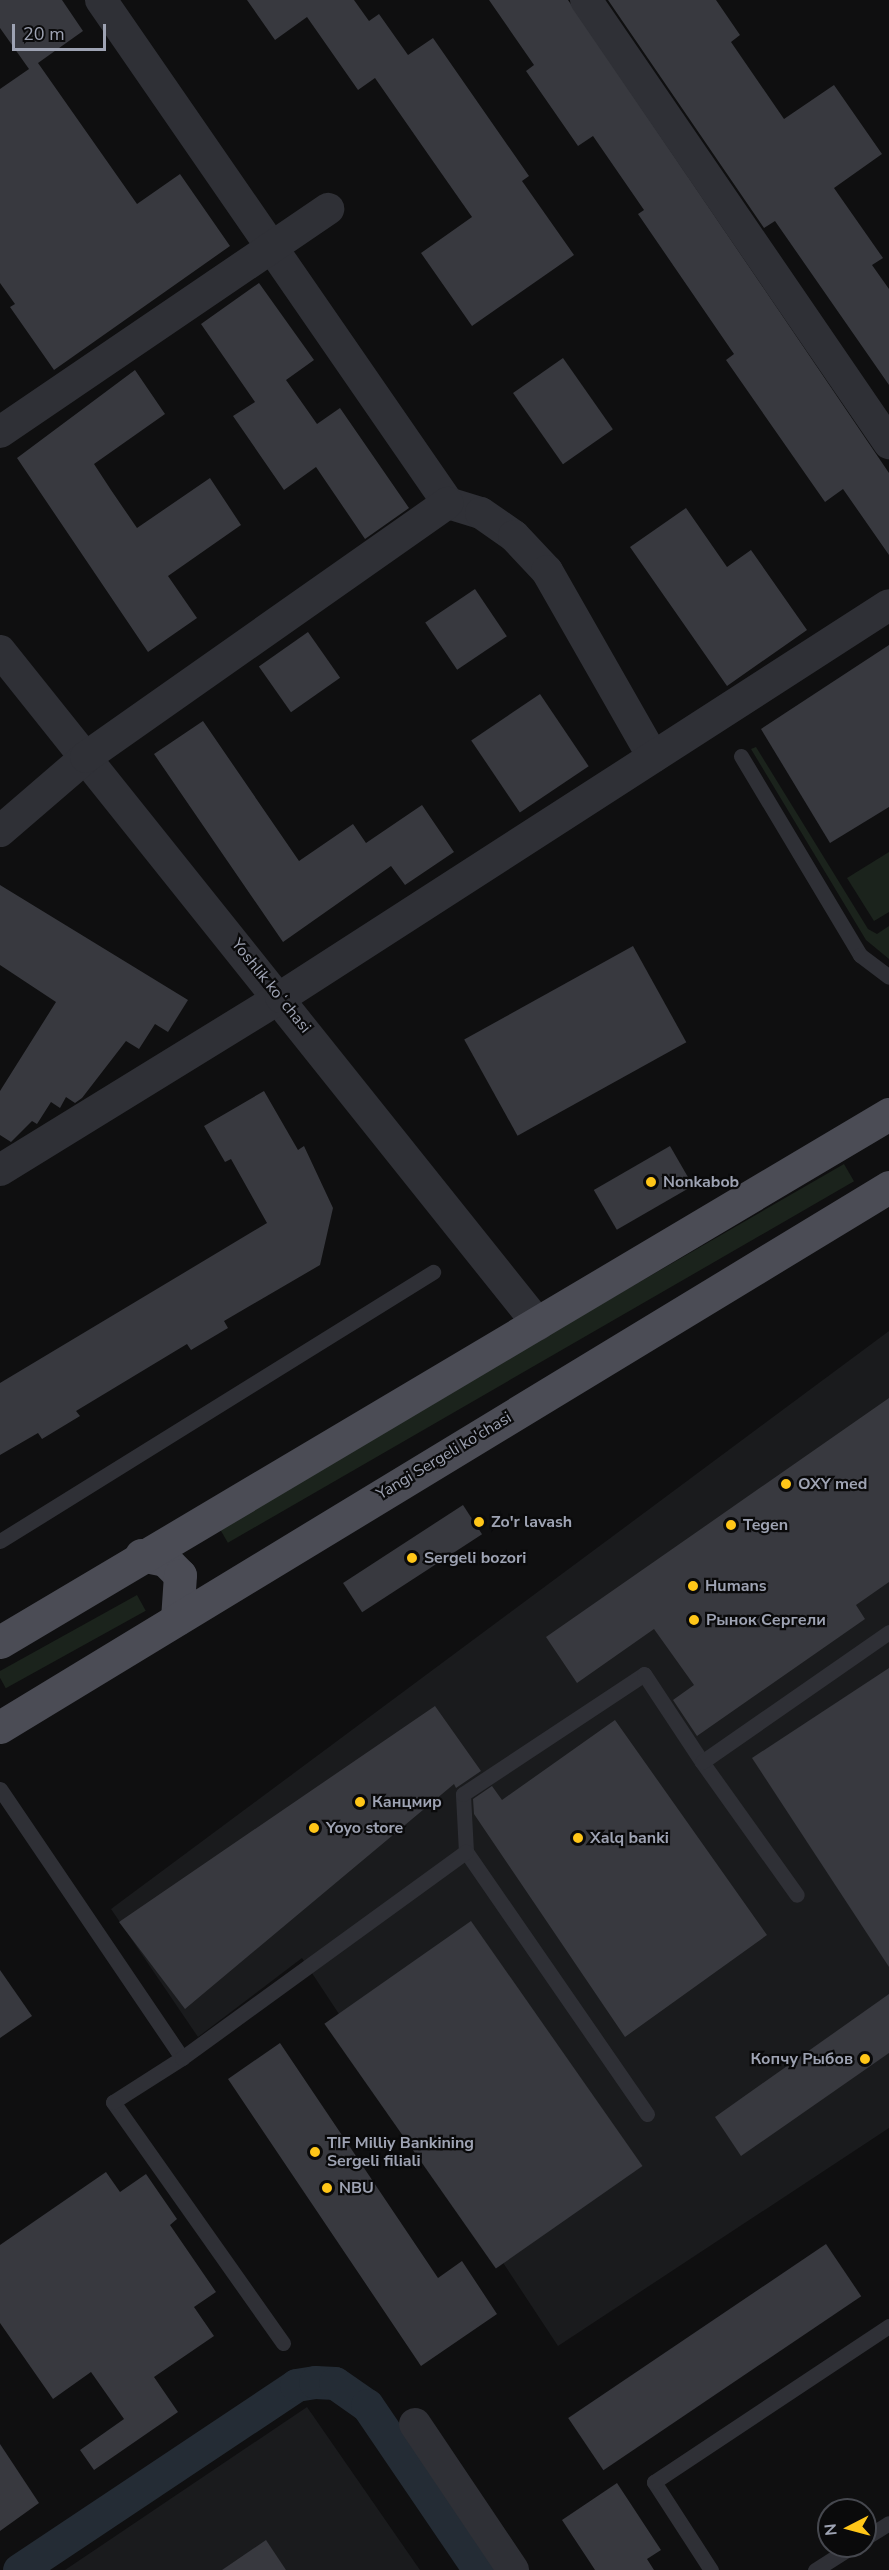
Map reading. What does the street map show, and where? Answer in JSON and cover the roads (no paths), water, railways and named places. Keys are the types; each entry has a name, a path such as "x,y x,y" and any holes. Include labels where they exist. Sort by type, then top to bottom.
{"main road":[{"path":"0,1642 141,1556 538,1324 889,1114"},
{"name":"Yangi Sergeli ko'chasi","path":"0,1727 889,1186"},
{"path":"141,1556 165,1560 180,1575 177,1618"}],"street":[{"path":"101,0 267,248 448,503 481,513 514,536 547,571 653,757"},
{"path":"586,0 889,443"},
{"path":"0,432 267,248 328,209"},
{"path":"0,831 86,757 448,503"},
{"path":"0,1170 281,997 889,605"},
{"name":"Yoshlik koʻchasi","path":"0,651 281,997 538,1324"},
{"path":"415,2424 513,2570"}],"lane":[{"path":"741,756 860,955 889,977"},
{"path":"0,1541 433,1272"},
{"path":"702,1762 889,1632"},
{"path":"647,2114 466,1852 463,1794 644,1674 702,1762 797,1895"},
{"path":"0,1789 182,2058"},
{"path":"283,2343 113,2102 182,2058 466,1852"},
{"path":"711,2570 654,2482 889,2326"},
{"path":"815,2570 834,2558"}],"waterway":[{"path":"19,2570 296,2385 315,2382 335,2383 367,2405 479,2570"}],"place":[{"name":"Nonkabob","path":"651,1182"},
{"name":"OXY med","path":"786,1484"},
{"name":"Zo'r lavash","path":"479,1522"},
{"name":"Tegen","path":"731,1525"},
{"name":"Sergeli bozori","path":"412,1558"},
{"name":"Humans","path":"693,1586"},
{"name":"Рынок Сергели","path":"694,1620"},
{"name":"Канцмир","path":"360,1802"},
{"name":"Yoyo store","path":"314,1828"},
{"name":"Xalq banki","path":"578,1838"},
{"name":"Копчу Рыбов","path":"865,2059"},
{"name":"TIF Milliy Bankining Sergeli filiali","path":"315,2152"},
{"name":"NBU","path":"327,2188"}]}
